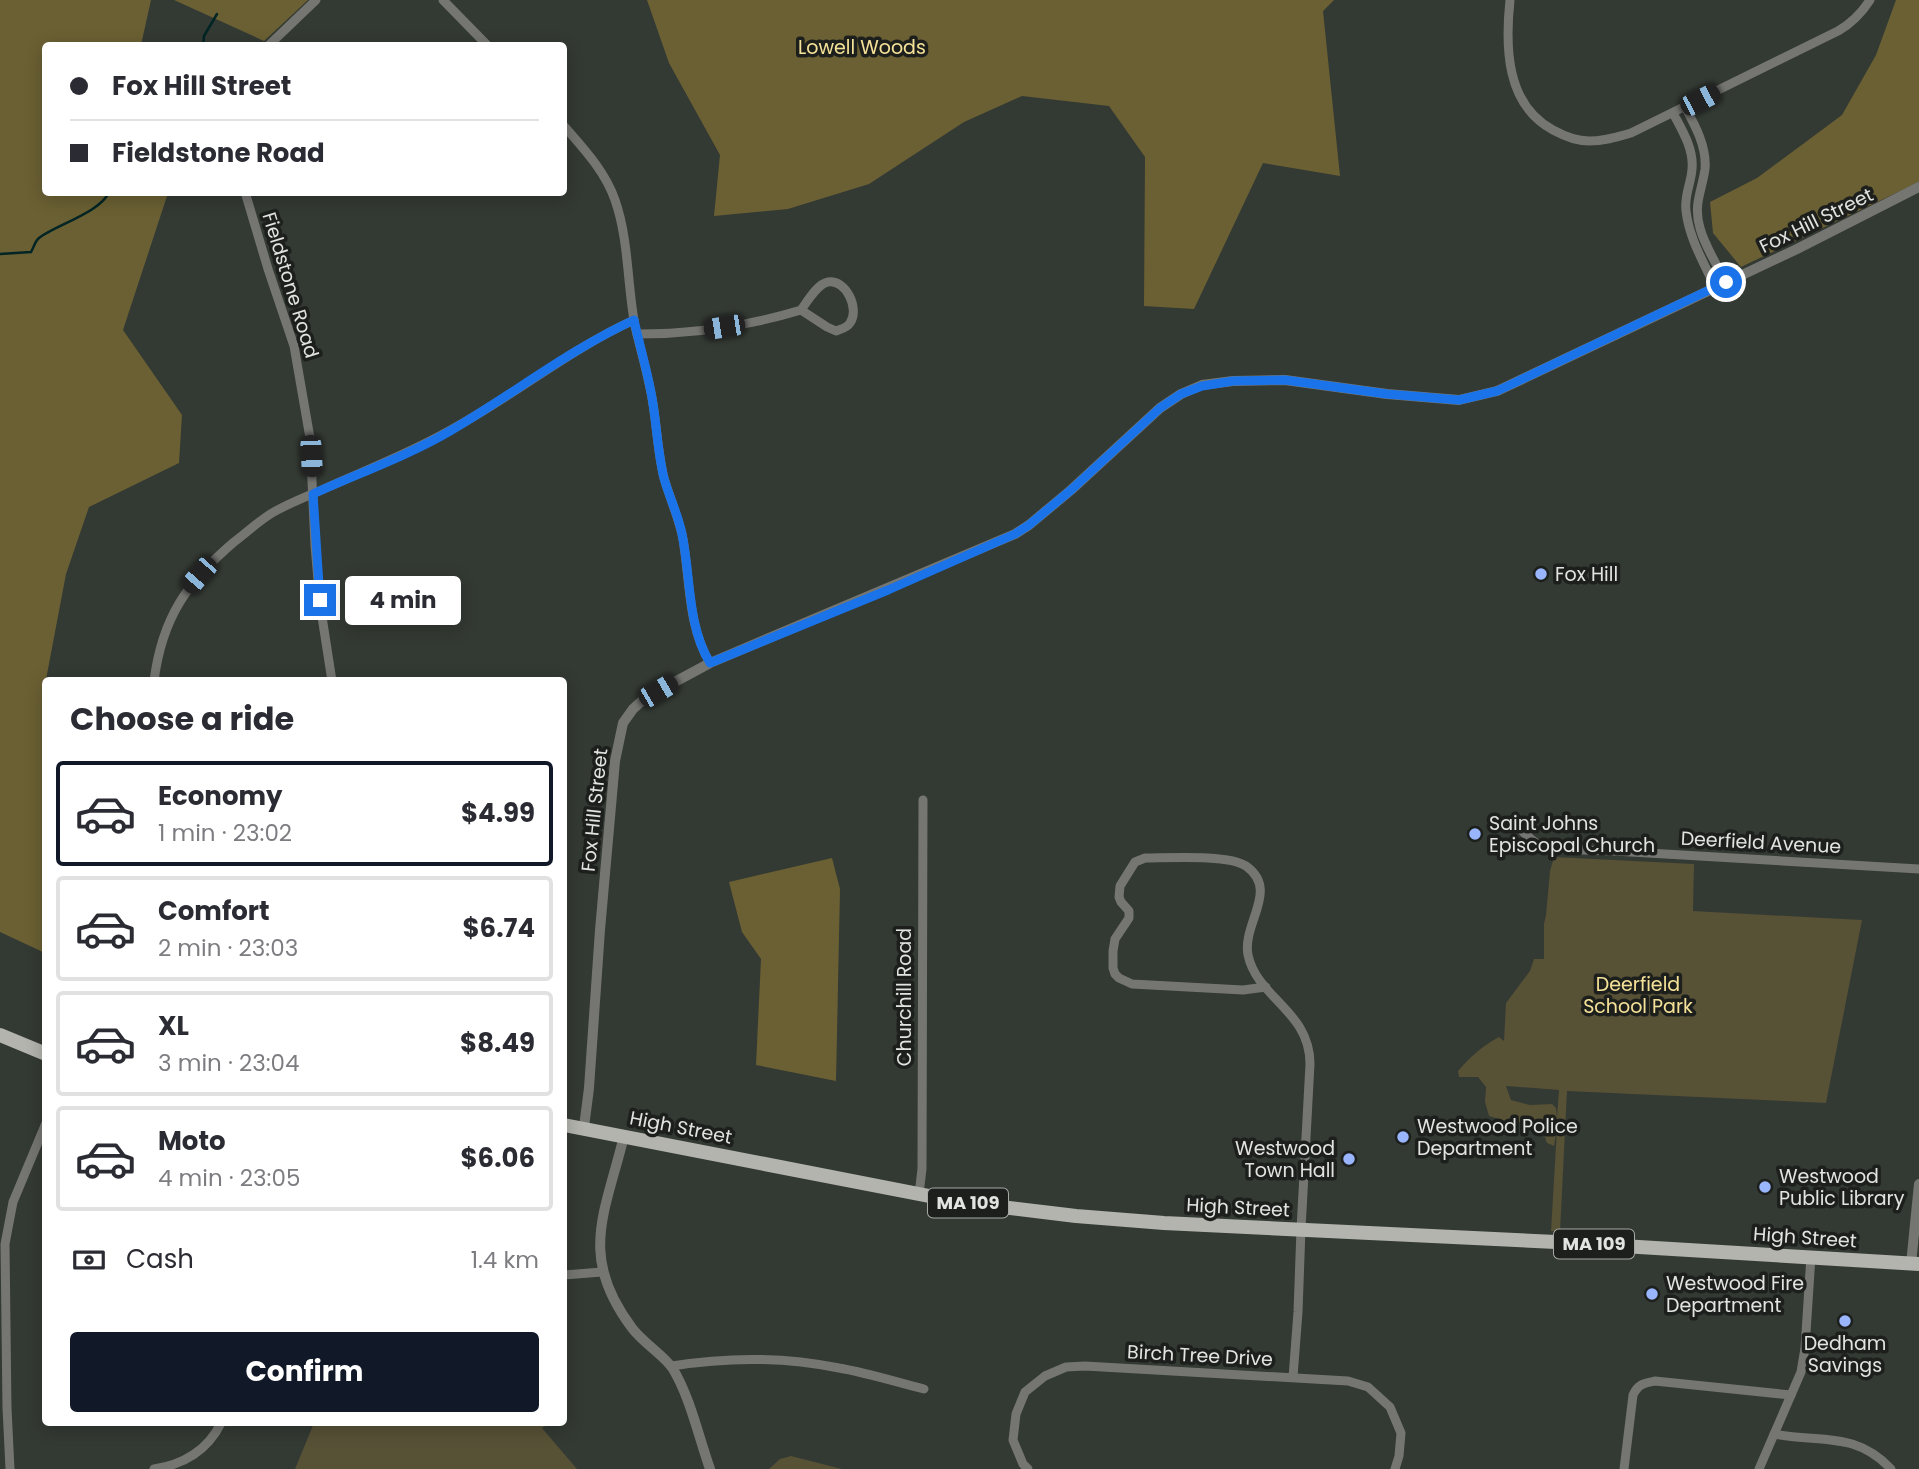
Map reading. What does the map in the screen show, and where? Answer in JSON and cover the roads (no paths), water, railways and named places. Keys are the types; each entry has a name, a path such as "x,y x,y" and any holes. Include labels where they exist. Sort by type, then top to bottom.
{"main road":[{"path":"0,1035 42,1052"},
{"name":"High Street","path":"567,1125 974,1204 1076,1216 1915,1264"}],"street":[{"path":"272,42 316,0"},
{"path":"443,0 484,42"},
{"path":"1510,0 1508,55 1511,76 1518,92 1529,112 1543,125 1586,142 1632,133 1674,113 1851,24 1870,0"},
{"path":"1685,107 1704,156 1705,169 1697,203 1700,228 1726,282"},
{"path":"1674,113 1692,159 1685,195 1688,224 1714,287"},
{"path":"567,129 604,176 615,199 623,232 634,320 653,402 659,452 682,537 695,630 710,663"},
{"name":"Fox Hill Street","path":"584,1127 615,761 623,723 645,698 710,663 888,590 1015,534 1071,490 1160,408 1181,394 1202,386 1233,381 1285,380 1442,400 1472,398 1497,391 1859,219 1919,187"},
{"name":"Fieldstone Road","path":"246,196 294,346 310,438 320,604 331,677"},
{"path":"637,334 678,334 770,319 802,310 820,286 828,282 838,284 846,290 853,315 851,322 836,331 802,310"},
{"path":"154,677 163,636 187,589 211,562 252,528 274,512 447,432 603,335 634,320"},
{"name":"Churchill Road","path":"919,1194 922,1169 923,800"},
{"name":"Deerfield Avenue","path":"1522,832 1534,843 1551,849 1919,869"},
{"path":"1266,987 1243,990 1132,984 1119,978 1113,968 1113,951 1115,939 1129,918 1129,911 1119,897 1121,886 1135,862 1145,858 1222,859 1248,867 1258,881 1261,892 1259,905 1248,931 1251,965 1300,1027 1307,1040 1310,1054 1293,1377"},
{"path":"10,1469 5,1244 13,1202 42,1133"},
{"path":"624,1136 600,1232 602,1272 611,1295 634,1331 672,1366 682,1386 710,1469"},
{"path":"1915,1264 1919,1184"},
{"path":"1759,1469 1801,1371 1811,1256"},
{"path":"567,1275 602,1272"},
{"path":"672,1366 707,1360 764,1359 803,1362 924,1388"},
{"name":"Birch Tree Drive","path":"1028,1469 1023,1464 1013,1440 1016,1415 1025,1392 1045,1376 1066,1367 1085,1366 1348,1381 1368,1387 1390,1407 1401,1433 1395,1469"},
{"path":"1624,1469 1633,1395 1642,1384 1655,1381 1791,1395"},
{"path":"154,1469 188,1459 204,1448 219,1426"},
{"path":"1774,1434 1846,1441 1879,1456 1891,1469"}],"waterway":[{"path":"203,42 217,14"},
{"path":"0,254 31,252 39,238 88,212 106,196"}],"place":[{"name":"Fox Hill","path":"1541,574"},
{"name":"Saint Johns Episcopal Church","path":"1475,834"},
{"name":"Westwood Police Department","path":"1403,1137"},
{"name":"Westwood Town Hall","path":"1349,1159"},
{"name":"Westwood Public Library","path":"1765,1187"},
{"name":"Westwood Fire Department","path":"1652,1294"},
{"name":"Dedham Savings","path":"1845,1321"}],"park label":[{"name":"Lowell Woods","path":"862,47"},
{"name":"Deerfield School Park","path":"1638,995"}]}
